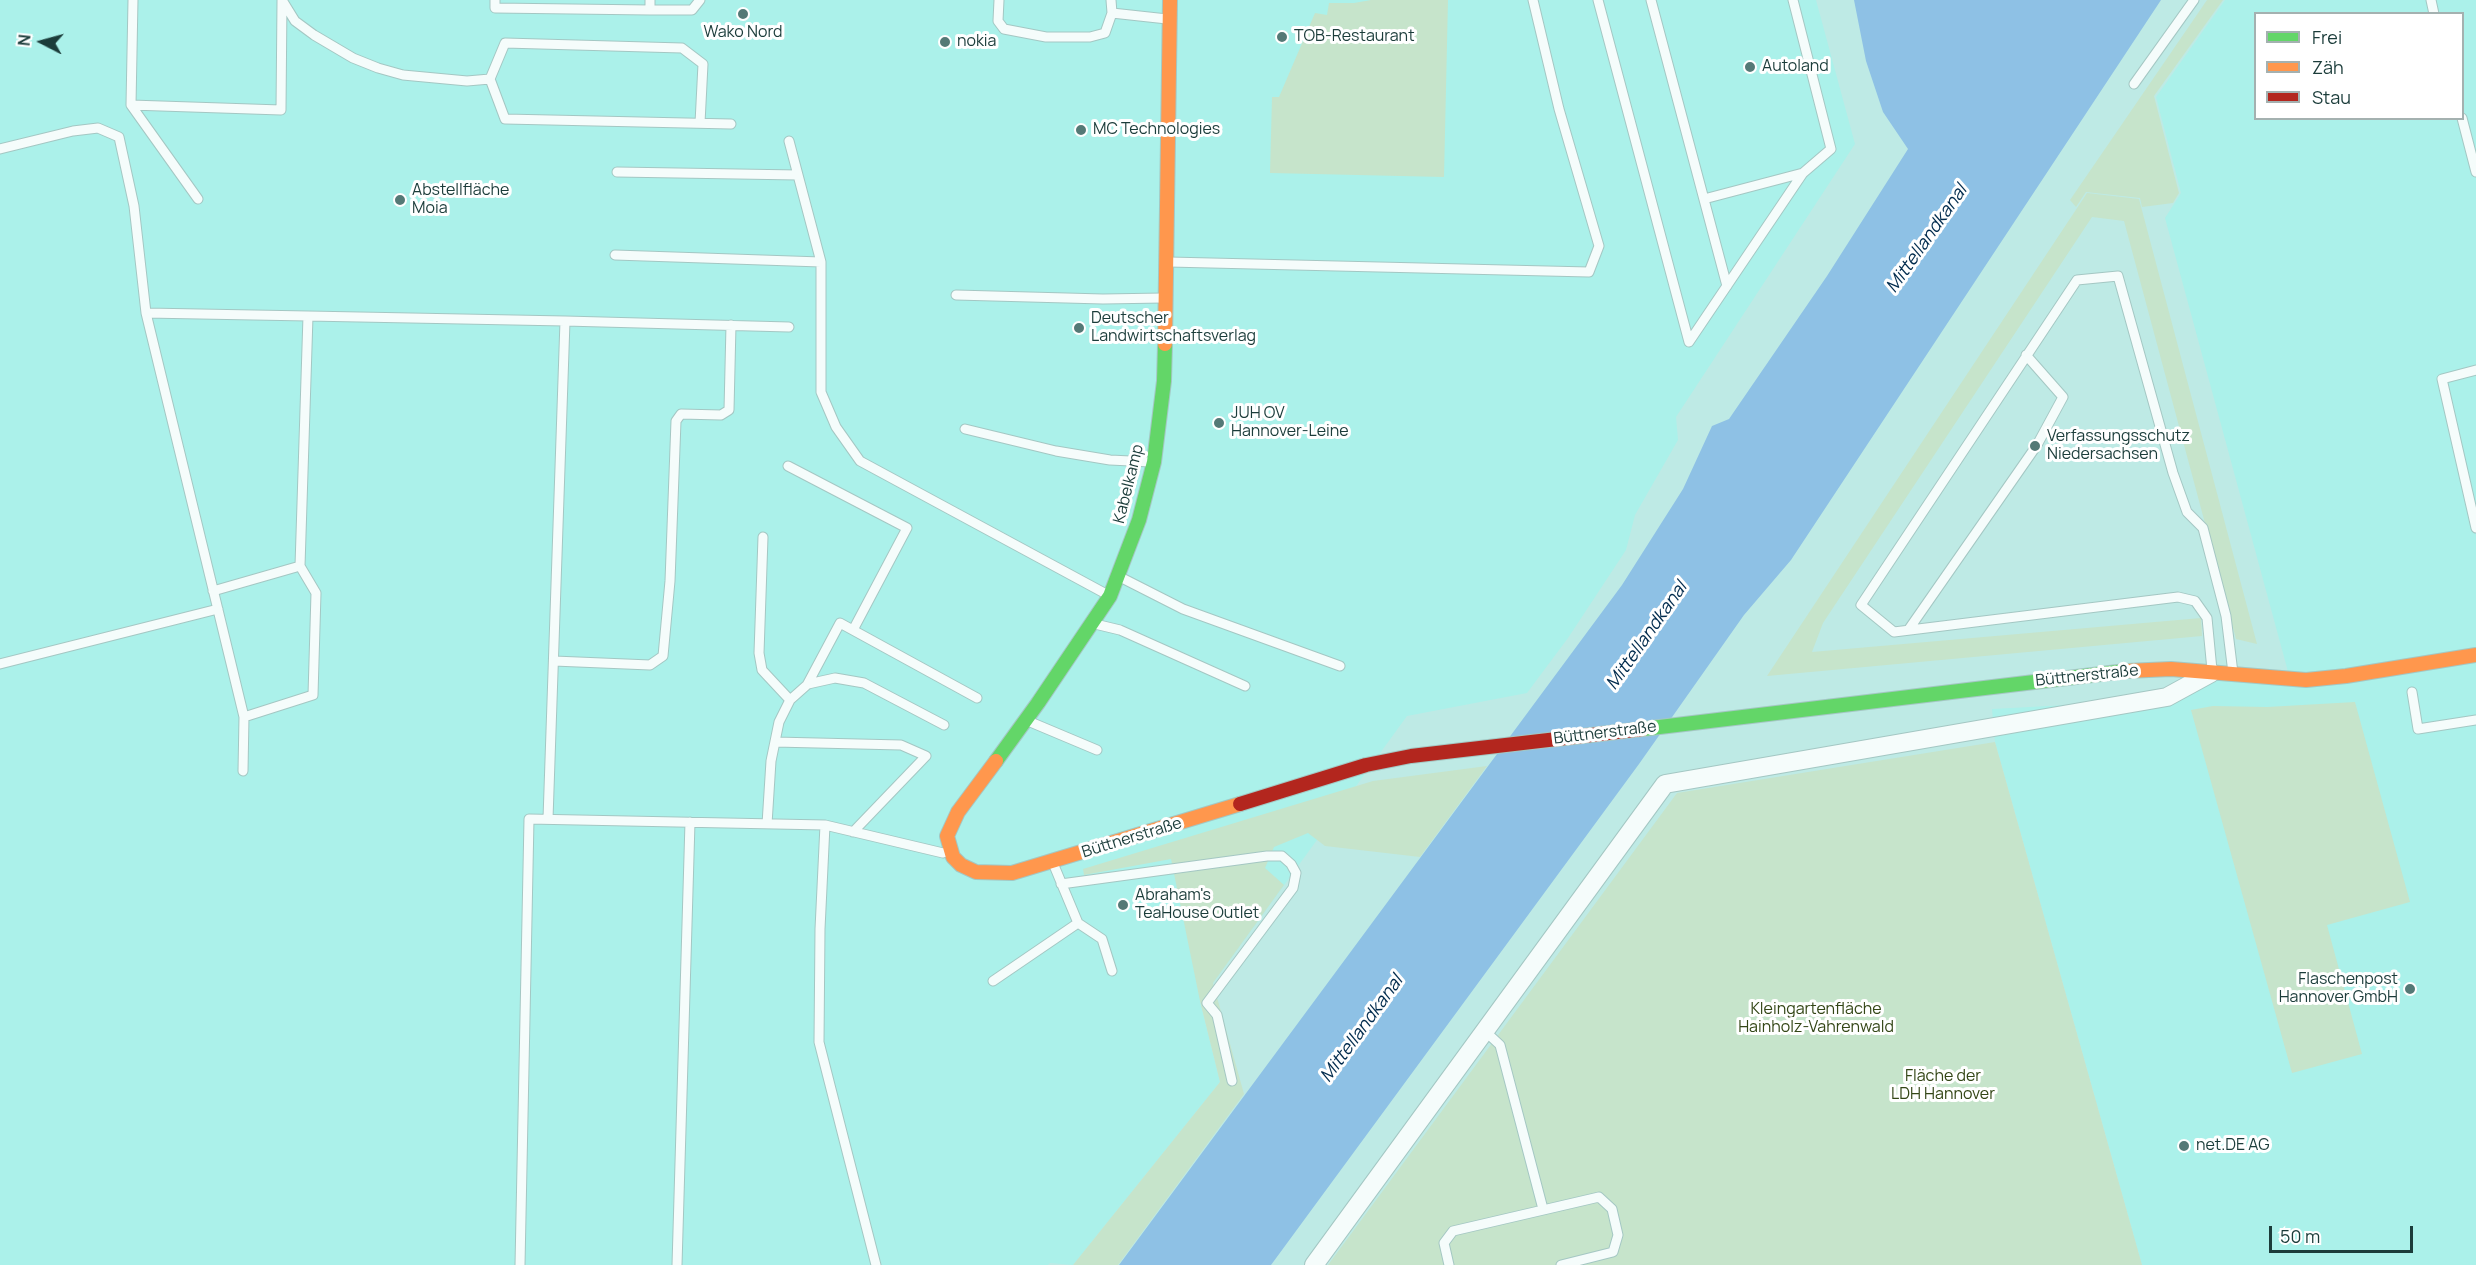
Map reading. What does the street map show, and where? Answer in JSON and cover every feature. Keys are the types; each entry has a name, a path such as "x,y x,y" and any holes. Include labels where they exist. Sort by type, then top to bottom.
{"street":[{"name":"Kabelkamp","path":"951,851 947,836 958,812 1026,720 1110,596 1139,520 1154,462 1164,381 1170,0"},
{"name":"Büttnerstraße","path":"951,851 953,857 961,865 976,872 1012,873 1366,765 1440,753 2137,670 2171,669 2306,680 2346,676 2476,655"},
{"name":"Büttnerstraße","path":"1314,1265 1665,784 1707,779 2168,697 2212,672"}],"lane":[{"path":"133,0 130,105 198,199"},
{"path":"130,105 281,110 282,0"},
{"path":"282,0 295,21 314,35 353,58 378,68 403,75 467,81 490,80"},
{"path":"495,0 495,8 650,5 692,10 700,0"},
{"path":"999,0 998,21 1004,29 1046,37 1090,37 1105,33 1112,13 1112,0"},
{"path":"1166,262 1589,272 1599,246 1559,110 1533,0"},
{"path":"1598,0 1689,342 1803,173 1832,148 1793,0"},
{"path":"1651,0 1727,286"},
{"path":"2134,84 2194,0"},
{"path":"1112,13 1170,19"},
{"path":"700,123 703,64 682,48 505,43 490,80 505,119 731,124"},
{"path":"2463,120 2476,172"},
{"path":"0,149 73,131 98,128 119,137 134,206 146,313 244,717 243,771"},
{"path":"789,141 821,262 820,392 836,427 860,461 1110,596"},
{"path":"617,172 798,175"},
{"path":"1704,199 1803,173"},
{"path":"615,255 821,262"},
{"path":"2212,672 2207,618 2195,601 2178,597 1894,632 1860,605 2077,280 2118,276 2173,473 2187,512 2203,528 2226,616 2233,675"},
{"path":"956,296 1165,298"},
{"path":"146,313 789,327"},
{"path":"244,717 313,695 316,593 300,566 308,316"},
{"path":"548,819 565,321"},
{"path":"554,662 650,665 663,656 670,581 676,421 681,414 721,416 729,410 731,325"},
{"path":"1909,629 2037,445 2063,397 2026,355"},
{"path":"2476,370 2442,379 2476,528"},
{"path":"965,429 1099,458 1154,462"},
{"path":"788,466 907,528 853,630"},
{"path":"763,537 759,653 762,670 790,700"},
{"path":"213,591 300,566"},
{"path":"1118,575 1183,609 1340,666"},
{"path":"0,664 218,609"},
{"path":"767,824 771,761 779,722 790,700 807,685 840,623 977,698"},
{"path":"1093,624 1120,630 1245,686"},
{"path":"807,685 835,678 864,683 944,725"},
{"path":"2412,692 2418,729 2476,720"},
{"path":"1026,720 1097,750"},
{"path":"775,742 900,745 926,756 853,832"},
{"path":"520,1265 529,819 825,825 943,853 951,851"},
{"path":"677,1265 690,822"},
{"path":"825,825 820,929 819,1042 876,1265"},
{"name":"Büttnerstraße","path":"1061,884 1267,856 1282,856 1291,864 1296,873 1293,888 1207,1003 1217,1015 1232,1081"},
{"path":"1052,862 1078,923 1102,939 1112,971"},
{"path":"993,981 1078,923"},
{"path":"1485,1032 1500,1045 1543,1209"},
{"path":"1449,1265 1444,1243 1453,1231 1599,1197 1612,1209 1618,1235 1613,1252 1561,1265"}],"shaded area":[{"path":"0,0 1816,0 1855,144 1676,417 1678,440 1635,515 1626,550 1568,638 1527,693 1407,716 1200,1001 1220,1082 1073,1265 1050,1263 1048,1265 0,1265"},
{"path":"2225,0 2476,0 2476,1265 2142,1265 1995,742 1992,709 2143,701 2212,672 2290,679 2165,218 2181,193 2156,97"}],"green space":[{"path":"1371,0 1448,0 1444,177 1270,173 1272,97 1279,97 1315,13 1327,15 1329,3"},
{"path":"2207,0 2223,0 2154,96 2179,193 2173,203 2142,207 2140,198 2086,192 2076,207 2070,200"},
{"path":"2087,193 2139,199 2257,644 2236,639 2124,221 2092,217 1823,623 1812,652 2201,618 2202,636 1767,676"},
{"path":"2355,702 2410,902 2327,925 2362,1054 2292,1073 2191,710 2213,706 2267,707"},
{"name":"Kleingartenfläche Hainholz-Vahrenwald","path":"1995,742 2142,1265 1328,1265 1677,793"},
{"path":"1487,766 1420,857 1325,846 1308,833 1274,847 1265,868 1284,885 1213,983 1244,1094 1118,1265 1073,1265 1220,1082 1200,1001 1171,859 1084,875 1083,869 1373,781"}],"water":[{"name":"Mittellandkanal","path":"1854,0 2161,0 1791,560 1744,615 1639,764 1271,1265 1119,1265 1622,585 1683,489 1712,426 1729,419 1827,276 1908,149 1883,112 1866,61"}],"traffic: fast":[{"path":"996,761 1110,596 1139,520 1154,462 1164,381 1165,344"},
{"path":"1643,729 2126,671"}],"traffic: slow":[{"path":"1165,344 1170,0"},
{"path":"2126,671 2171,669 2306,680 2346,676 2476,655"},
{"path":"996,761 958,812 947,836 953,857 961,865 976,872 1012,873 1240,804"}],"traffic: jam":[{"path":"1240,804 1366,765 1411,756 1643,729"}],"place":[{"name":"Wako Nord","path":"743,14"},
{"name":"TOB-Restaurant","path":"1282,37"},
{"name":"nokia","path":"945,42"},
{"name":"Autoland","path":"1750,67"},
{"name":"MC Technologies","path":"1081,130"},
{"name":"Abstellfläche Moia","path":"400,200"},
{"name":"Deutscher Landwirtschaftsverlag","path":"1079,328"},
{"name":"JUH OV Hannover-Leine","path":"1219,423"},
{"name":"Verfassungsschutz Niedersachsen","path":"2035,446"},
{"name":"Abraham's TeaHouse Outlet","path":"1123,905"},
{"name":"Flaschenpost Hannover GmbH","path":"2410,989"},
{"name":"net.DE AG","path":"2184,1146"}],"park label":[{"name":"Fläche der LDH Hannover","path":"1943,1086"}]}
